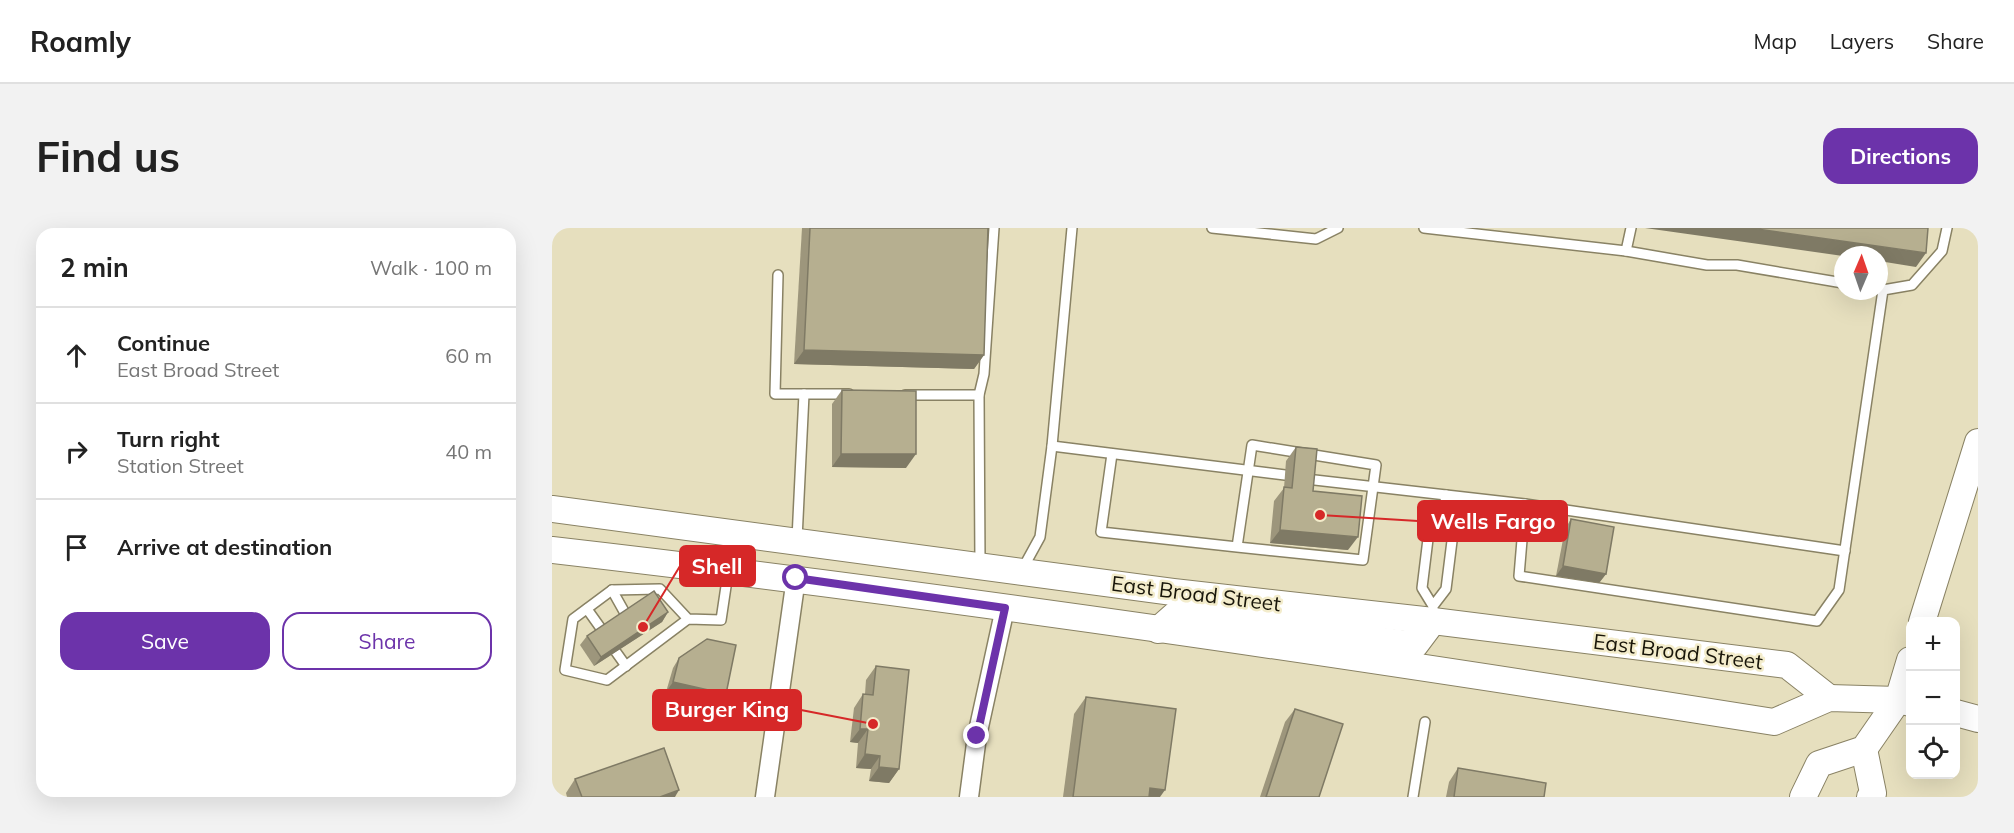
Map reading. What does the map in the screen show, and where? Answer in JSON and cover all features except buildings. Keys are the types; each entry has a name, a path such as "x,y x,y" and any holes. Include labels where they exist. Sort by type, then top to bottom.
{"main road":[{"path":"1923,617 1978,442"},
{"name":"East Broad Street","path":"552,509 1022,570 1173,592 1433,613 1787,665 1829,698"},
{"name":"East Broad Street","path":"552,550 796,578 1774,722 1829,698 1904,702"},
{"path":"1005,608 1022,570"},
{"path":"1158,630 1175,615 1415,645 1433,613"},
{"path":"1803,797 1819,764 1864,749 1904,702 1909,671"},
{"path":"1960,714 1978,719"},
{"path":"1864,749 1873,793 1870,797"}],"street":[{"path":"765,797 796,578"},
{"path":"969,797 977,736 1005,608"}],"lane":[{"path":"980,565 979,395 984,374 994,228"},
{"path":"1022,570 1040,537 1052,446 1072,228"},
{"path":"1212,228 1316,239 1338,228"},
{"path":"1424,228 1626,250 1707,265 1737,265 1834,281"},
{"path":"1626,250 1631,228"},
{"path":"1888,288 1912,285 1942,251 1947,228"},
{"path":"778,275 775,394 862,394"},
{"path":"1525,504 1519,576 1817,621 1839,591 1879,300"},
{"path":"797,541 804,394"},
{"path":"897,394 979,395"},
{"path":"1112,454 1101,532 1236,547 1362,560 1376,465 1252,445 1236,547"},
{"path":"1052,446 1285,475"},
{"path":"1306,479 1525,504 1845,551"},
{"path":"1433,613 1422,588 1428,539 1442,521 1446,495"},
{"path":"1433,613 1446,589 1452,541 1442,521"},
{"path":"688,619 660,589 612,590 573,619 565,670 607,680 626,666 646,646 688,619 721,620 729,570"},
{"path":"612,590 626,615"},
{"path":"587,609 602,630"},
{"path":"616,652 626,666"},
{"path":"1413,797 1425,722"}],"place":[{"name":"Wells Fargo","path":"1320,515"},
{"name":"Shell","path":"643,627"},
{"name":"Burger King","path":"873,724"}],"route":[{"path":"796,578 1005,608 977,736"}]}
